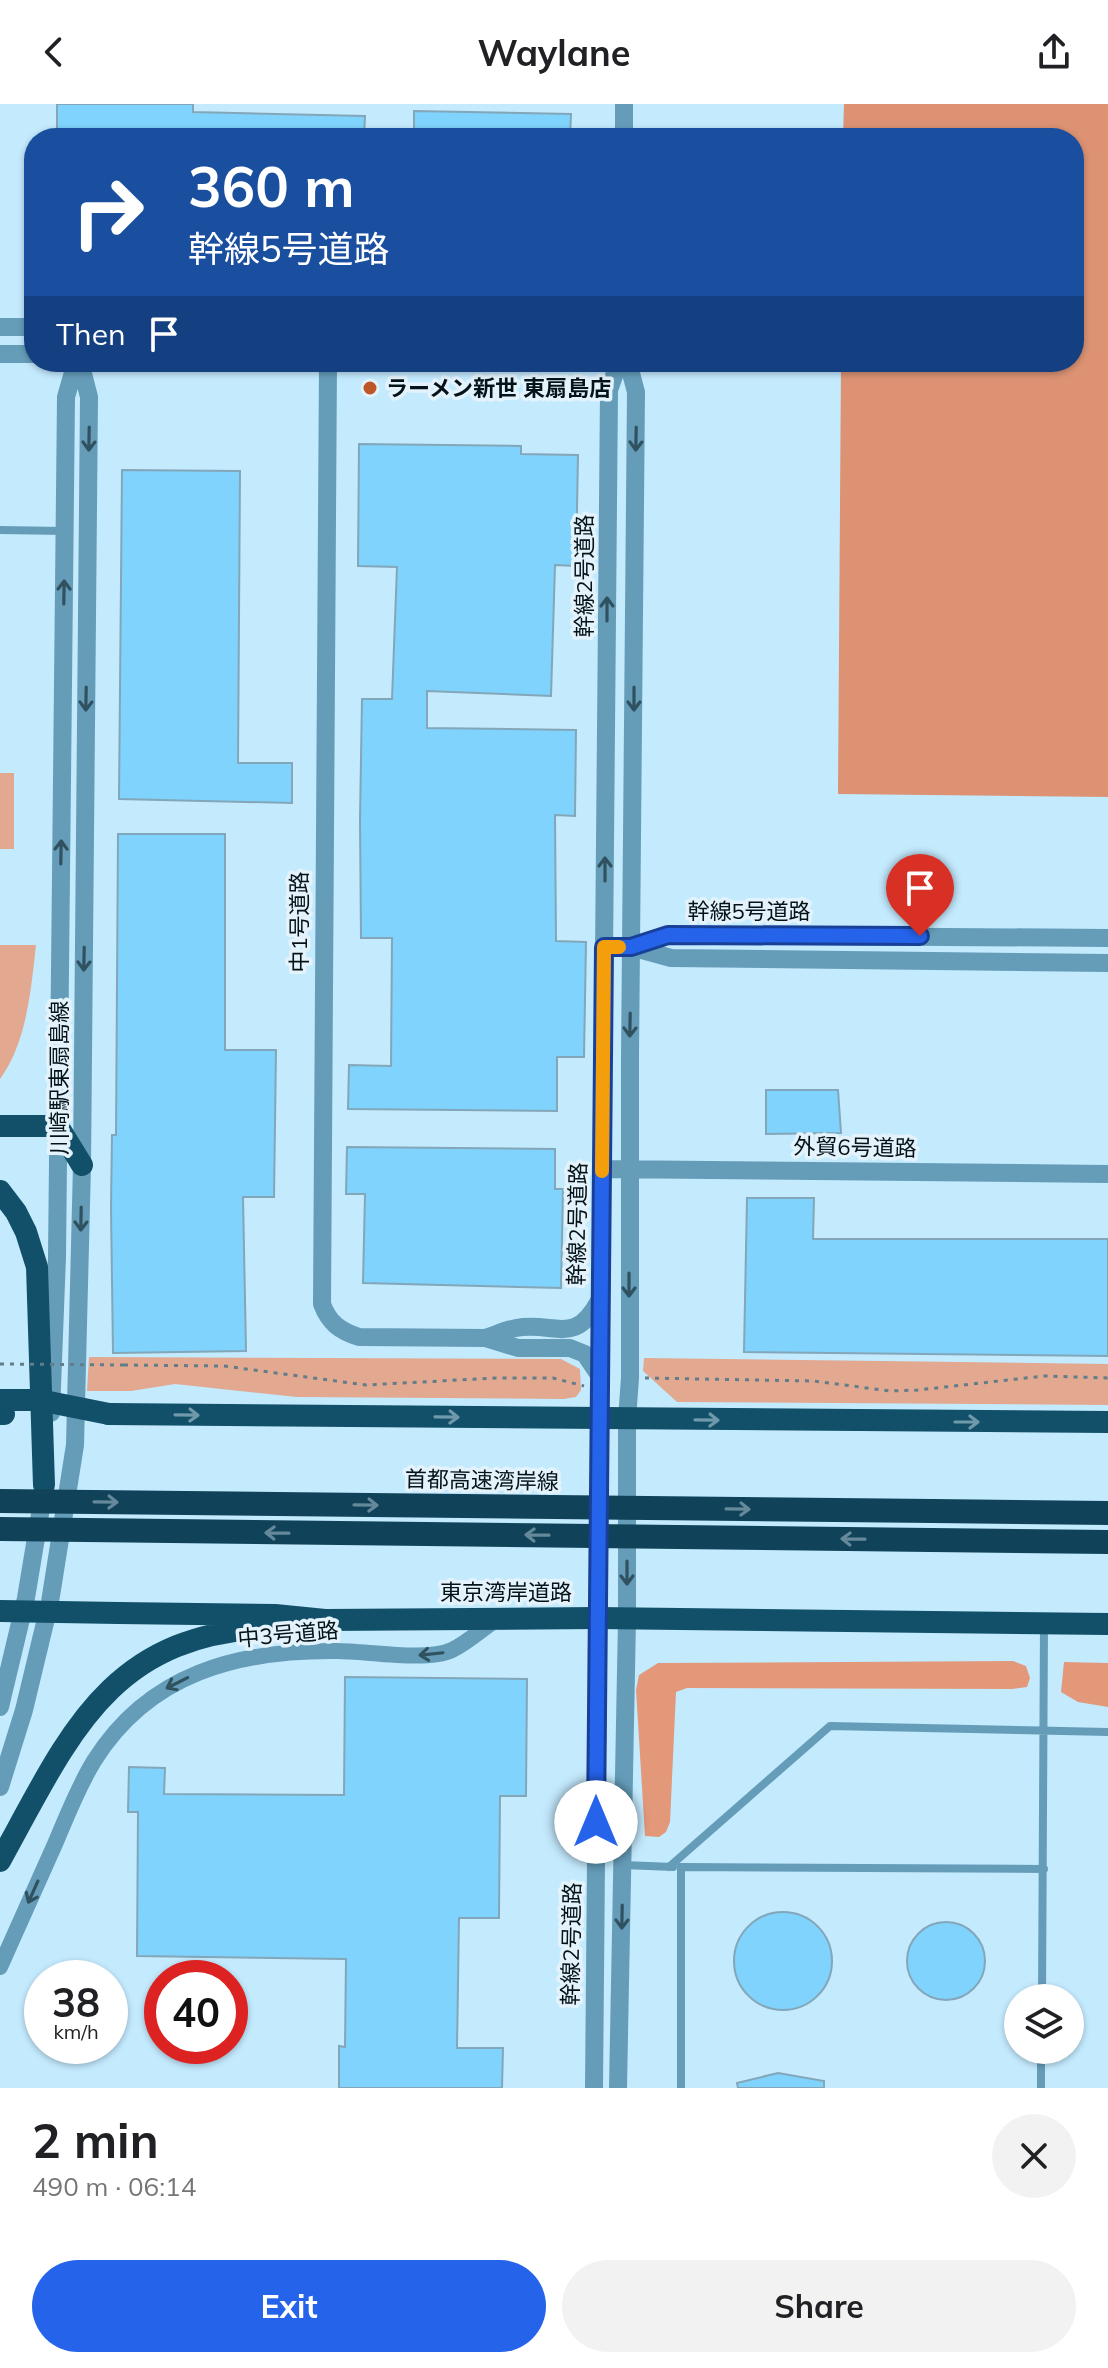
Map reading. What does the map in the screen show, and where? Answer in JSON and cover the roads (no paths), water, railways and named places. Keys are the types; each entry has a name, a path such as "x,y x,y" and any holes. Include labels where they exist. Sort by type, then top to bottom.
{"highway":[{"path":"0,1126 58,1126 82,1165"},
{"path":"0,1191 26,1232 37,1267 44,1485"},
{"path":"1,1409 109,1414 1108,1422"},
{"name":"首都高速湾岸線","path":"0,1501 1108,1513"},
{"path":"0,1529 1108,1542"},
{"name":"東京湾岸道路","path":"0,1611 275,1615 325,1620 597,1618 1108,1624"},
{"path":"0,1861 72,1734 100,1698 128,1673 168,1649 199,1638 325,1620"}],"street":[{"path":"624,104 624,128"},
{"path":"0,327 24,327"},
{"path":"0,354 24,354"},
{"name":"川崎駅東扇島線","path":"0,1707 26,1598 44,1485 55,1332 66,397 75,372"},
{"name":"川崎駅東扇島線","path":"0,1787 24,1710 59,1557 73,1459 78,1387 89,397 81,372"},
{"name":"中1号道路","path":"328,372 322,1304 331,1322 359,1337 485,1338 518,1348 578,1350 592,1362 599,1376"},
{"name":"幹線2号道路","path":"594,2088 609,390 615,372"},
{"path":"618,2088 630,1378 636,392 631,372"},
{"name":"幹線5号道路","path":"631,947 668,935 1108,938"},
{"path":"604,947 631,947 671,958 1108,963"},
{"name":"外貿6号道路","path":"602,1169 1108,1174"},
{"name":"中1号道路","path":"485,1338 516,1328 576,1328 589,1319 600,1299"},
{"name":"中3号道路","path":"0,1967 76,1796 96,1759 120,1727 166,1688 206,1669 255,1655 370,1651 434,1656 451,1650 498,1618"}],"lane":[{"path":"0,530 65,531"},
{"path":"1042,1984 1044,1623"},
{"path":"669,1867 830,1726 1108,1732"},
{"path":"623,1865 1044,1869"},
{"path":"681,1867 681,2088"},
{"path":"1041,2064 1041,2088"}],"place":[{"name":"ラーメン新世 東扇島店","path":"370,388"}]}
